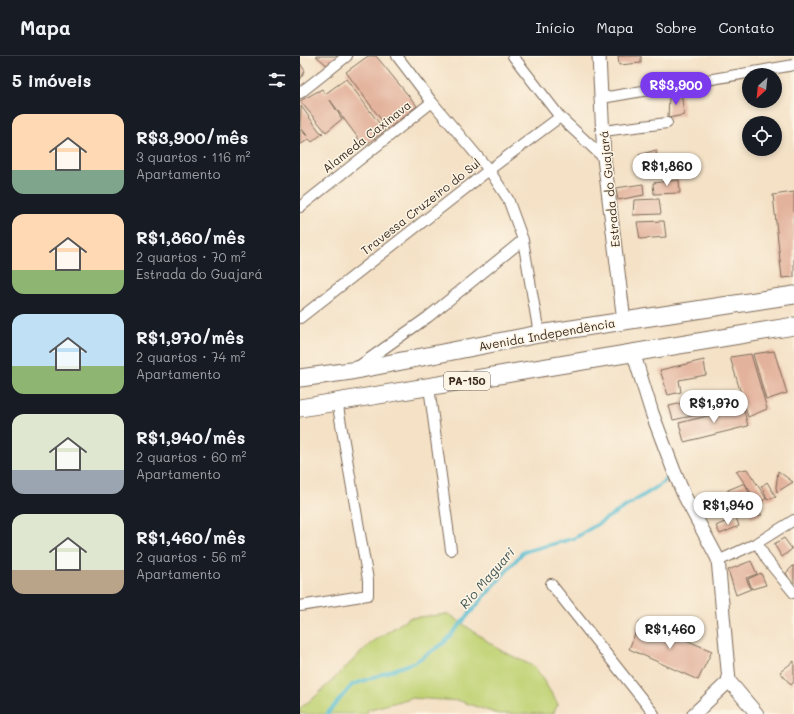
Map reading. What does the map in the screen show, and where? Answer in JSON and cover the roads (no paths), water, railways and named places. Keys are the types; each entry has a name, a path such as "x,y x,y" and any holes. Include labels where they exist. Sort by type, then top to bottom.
{"main road":[{"name":"Avenida Independência","path":"301,376 351,372 539,334 794,295"},
{"name":"PA-150","path":"300,408 794,326"}],"street":[{"path":"300,93 347,56"},
{"path":"397,56 432,102 489,170 508,199 523,240 539,334"},
{"path":"513,56 560,117 604,158"},
{"name":"Estrada do Guajará","path":"599,56 604,158 624,321"},
{"path":"602,98 794,65"},
{"name":"Alameda Caxinava","path":"300,207 432,102"},
{"name":"Travessa Cruzeiro do Sul","path":"300,318 489,170 560,117"},
{"path":"603,131 667,123"},
{"path":"351,372 428,318 523,240"},
{"path":"633,352 652,413 674,472 718,561 730,681 757,714"},
{"path":"429,387 451,550"},
{"path":"300,606 368,595 368,580 337,401"},
{"path":"718,561 757,543 794,520"},
{"path":"757,543 767,560 794,593"},
{"path":"551,584 654,714"},
{"path":"694,714 730,681"}],"waterway":[{"name":"Rio Maguari","path":"327,714 352,685 415,662 444,643 523,552 575,538 657,487 672,474"}]}
